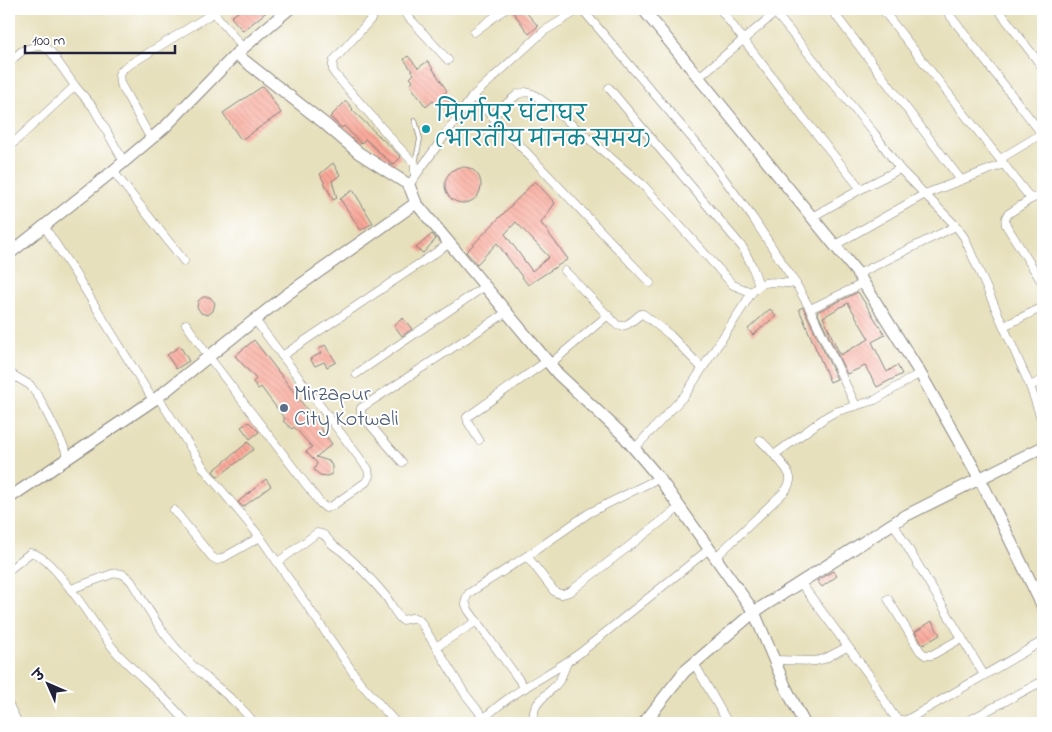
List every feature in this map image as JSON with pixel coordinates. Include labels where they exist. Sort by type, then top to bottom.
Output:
[{"type":"street","points":[[9,254],[165,127],[276,13],[289,9]]},
{"type":"street","points":[[377,9],[334,60],[332,64],[334,73],[415,164],[412,181],[416,202],[558,374],[622,434],[659,478],[754,612],[785,686],[804,723]]},
{"type":"street","points":[[401,9],[448,60]]},
{"type":"street","points":[[474,32],[505,9]]},
{"type":"street","points":[[412,181],[473,96],[544,31],[581,9],[708,157],[752,218],[796,284],[810,309],[856,406]]},
{"type":"street","points":[[643,9],[861,278],[920,373],[980,479],[1043,607]]},
{"type":"street","points":[[720,9],[805,120],[861,189]]},
{"type":"street","points":[[831,9],[961,180]]},
{"type":"street","points":[[882,9],[1032,199]]},
{"type":"street","points":[[835,245],[925,194],[1002,162],[1042,134],[945,9]]},
{"type":"street","points":[[998,9],[1043,68]]},
{"type":"street","points":[[151,138],[120,83],[119,74],[124,68],[212,11],[239,51],[359,154],[412,181]]},
{"type":"street","points":[[699,77],[744,39],[773,11],[874,133],[900,169],[956,226],[964,237],[1030,386],[1043,424]]},
{"type":"street","points":[[9,62],[22,52],[37,46],[43,46],[51,52],[92,107],[124,162]]},
{"type":"street","points":[[9,147],[75,86]]},
{"type":"street","points":[[609,88],[743,248],[759,286]]},
{"type":"street","points":[[492,116],[518,94],[526,92],[533,94],[550,106],[644,186],[733,285],[751,292]]},
{"type":"street","points":[[473,96],[650,283]]},
{"type":"street","points":[[812,217],[900,169]]},
{"type":"street","points":[[113,171],[184,261]]},
{"type":"street","points":[[1043,194],[1008,214],[1005,220],[1043,284]]},
{"type":"street","points":[[9,498],[156,398],[286,296],[416,202]]},
{"type":"street","points":[[44,226],[205,470],[260,537],[359,681],[396,723]]},
{"type":"street","points":[[810,309],[861,278],[956,226]]},
{"type":"street","points":[[282,356],[450,242]]},
{"type":"street","points":[[565,271],[617,324],[626,326],[643,314],[670,335],[702,368]]},
{"type":"street","points":[[634,449],[685,395],[751,292],[767,282],[796,284]]},
{"type":"street","points":[[356,374],[486,286]]},
{"type":"street","points":[[1004,326],[1043,307]]},
{"type":"street","points":[[402,462],[361,414],[361,408],[507,312]]},
{"type":"street","points":[[478,440],[467,417],[549,363],[608,315]]},
{"type":"street","points":[[186,324],[321,504],[326,508],[332,506],[366,482],[370,476],[368,469],[255,320]]},
{"type":"street","points":[[9,373],[30,385],[40,399],[69,457]]},
{"type":"street","points":[[774,455],[816,423],[834,412],[875,400],[920,373]]},
{"type":"street","points":[[1030,386],[1043,380]]},
{"type":"street","points":[[278,562],[313,536],[320,533],[325,536],[332,544],[344,552],[386,595],[398,617],[402,620],[411,617],[420,621],[482,721],[504,701],[566,663],[712,553],[786,490],[790,482],[787,470],[760,440]]},
{"type":"street","points":[[647,722],[684,672],[754,612],[903,517],[1043,447]]},
{"type":"street","points":[[525,688],[466,605],[465,599],[469,593],[589,513],[659,478]]},
{"type":"street","points":[[527,556],[554,591],[559,595],[564,595],[680,508]]},
{"type":"street","points":[[174,510],[212,557],[217,560],[260,537]]},
{"type":"street","points":[[893,523],[984,675]]},
{"type":"street","points":[[9,570],[30,553],[34,552],[46,561],[71,589],[110,644],[187,723]]},
{"type":"street","points":[[71,589],[118,572],[125,574],[170,642],[190,663],[245,711],[254,723]]},
{"type":"street","points":[[800,582],[869,675],[892,713],[901,721],[907,720],[1043,641]]},
{"type":"street","points":[[888,599],[920,651],[925,655],[932,655],[962,638]]},
{"type":"street","points":[[436,647],[477,621]]},
{"type":"street","points":[[774,660],[815,661],[824,659],[847,647]]},
{"type":"street","points":[[536,723],[533,719],[535,706],[560,680],[566,663]]},
{"type":"street","points":[[694,663],[728,723]]},
{"type":"street","points":[[964,723],[1043,681]]},
{"type":"street","points":[[9,705],[18,723]]},
{"type":"lane","points":[[415,120],[420,139],[415,164]]},
{"type":"building","points":[[242,9],[270,9],[243,31],[231,17]]},
{"type":"building","points":[[516,9],[523,9],[538,26],[529,34],[513,12]]},
{"type":"building","points":[[408,56],[418,68],[428,61],[447,91],[444,94],[450,103],[442,108],[433,101],[426,107],[410,85],[413,81],[410,78],[414,74],[404,59]]},
{"type":"building","points":[[263,86],[281,113],[241,140],[223,113]]},
{"type":"building","points":[[346,101],[352,110],[401,157],[393,165],[365,139],[361,144],[344,126],[342,128],[330,117]]},
{"type":"building","points":[[333,163],[340,175],[332,181],[337,198],[333,200],[320,174]]},
{"type":"building","points":[[463,167],[470,168],[476,172],[480,178],[480,192],[476,198],[470,202],[463,203],[456,202],[450,198],[446,192],[445,185],[446,178],[450,172],[456,168]]},
{"type":"building","points":[[535,181],[555,203],[541,223],[568,259],[528,285],[497,243],[477,264],[466,252]],"holes":[[[516,222],[549,257],[532,271],[505,234]]]},
{"type":"building","points":[[353,190],[373,223],[361,230],[340,199]]},
{"type":"building","points":[[432,234],[436,239],[423,253],[416,248]]},
{"type":"building","points":[[858,292],[885,335],[872,342],[887,372],[897,365],[902,374],[877,387],[865,366],[847,374],[817,312]],"holes":[[[848,303],[869,339],[840,355],[823,317]]]},
{"type":"building","points":[[203,297],[210,297],[215,303],[213,311],[208,315],[201,313],[197,307],[198,301]]},
{"type":"building","points":[[803,307],[837,379],[830,382],[799,309]]},
{"type":"building","points":[[770,309],[776,316],[753,335],[748,329]]},
{"type":"building","points":[[403,318],[412,329],[402,336],[394,325]]},
{"type":"building","points":[[254,340],[332,444],[316,457],[329,461],[332,466],[332,474],[327,476],[320,475],[314,470],[317,463],[306,452],[312,447],[294,427],[292,429],[283,421],[285,419],[261,387],[258,389],[253,382],[256,379],[235,356]]},
{"type":"building","points":[[325,345],[336,362],[327,367],[324,362],[315,366],[310,359],[321,353],[319,349]]},
{"type":"building","points":[[180,346],[189,361],[176,369],[167,355]]},
{"type":"building","points":[[249,422],[259,432],[250,439],[241,427]]},
{"type":"building","points":[[248,442],[254,449],[218,477],[213,471]]},
{"type":"building","points":[[266,479],[271,486],[243,507],[238,502]]},
{"type":"building","points":[[833,571],[837,576],[822,587],[817,581]]},
{"type":"building","points":[[932,621],[940,635],[923,645],[915,632]]},
{"type":"place","name":"मिर्ज़ापुर घंटाघर (भारतीय मानक समय)","points":[[426,129]]},
{"type":"place","name":"Mirzapur City Kotwali","points":[[284,408]]}]
